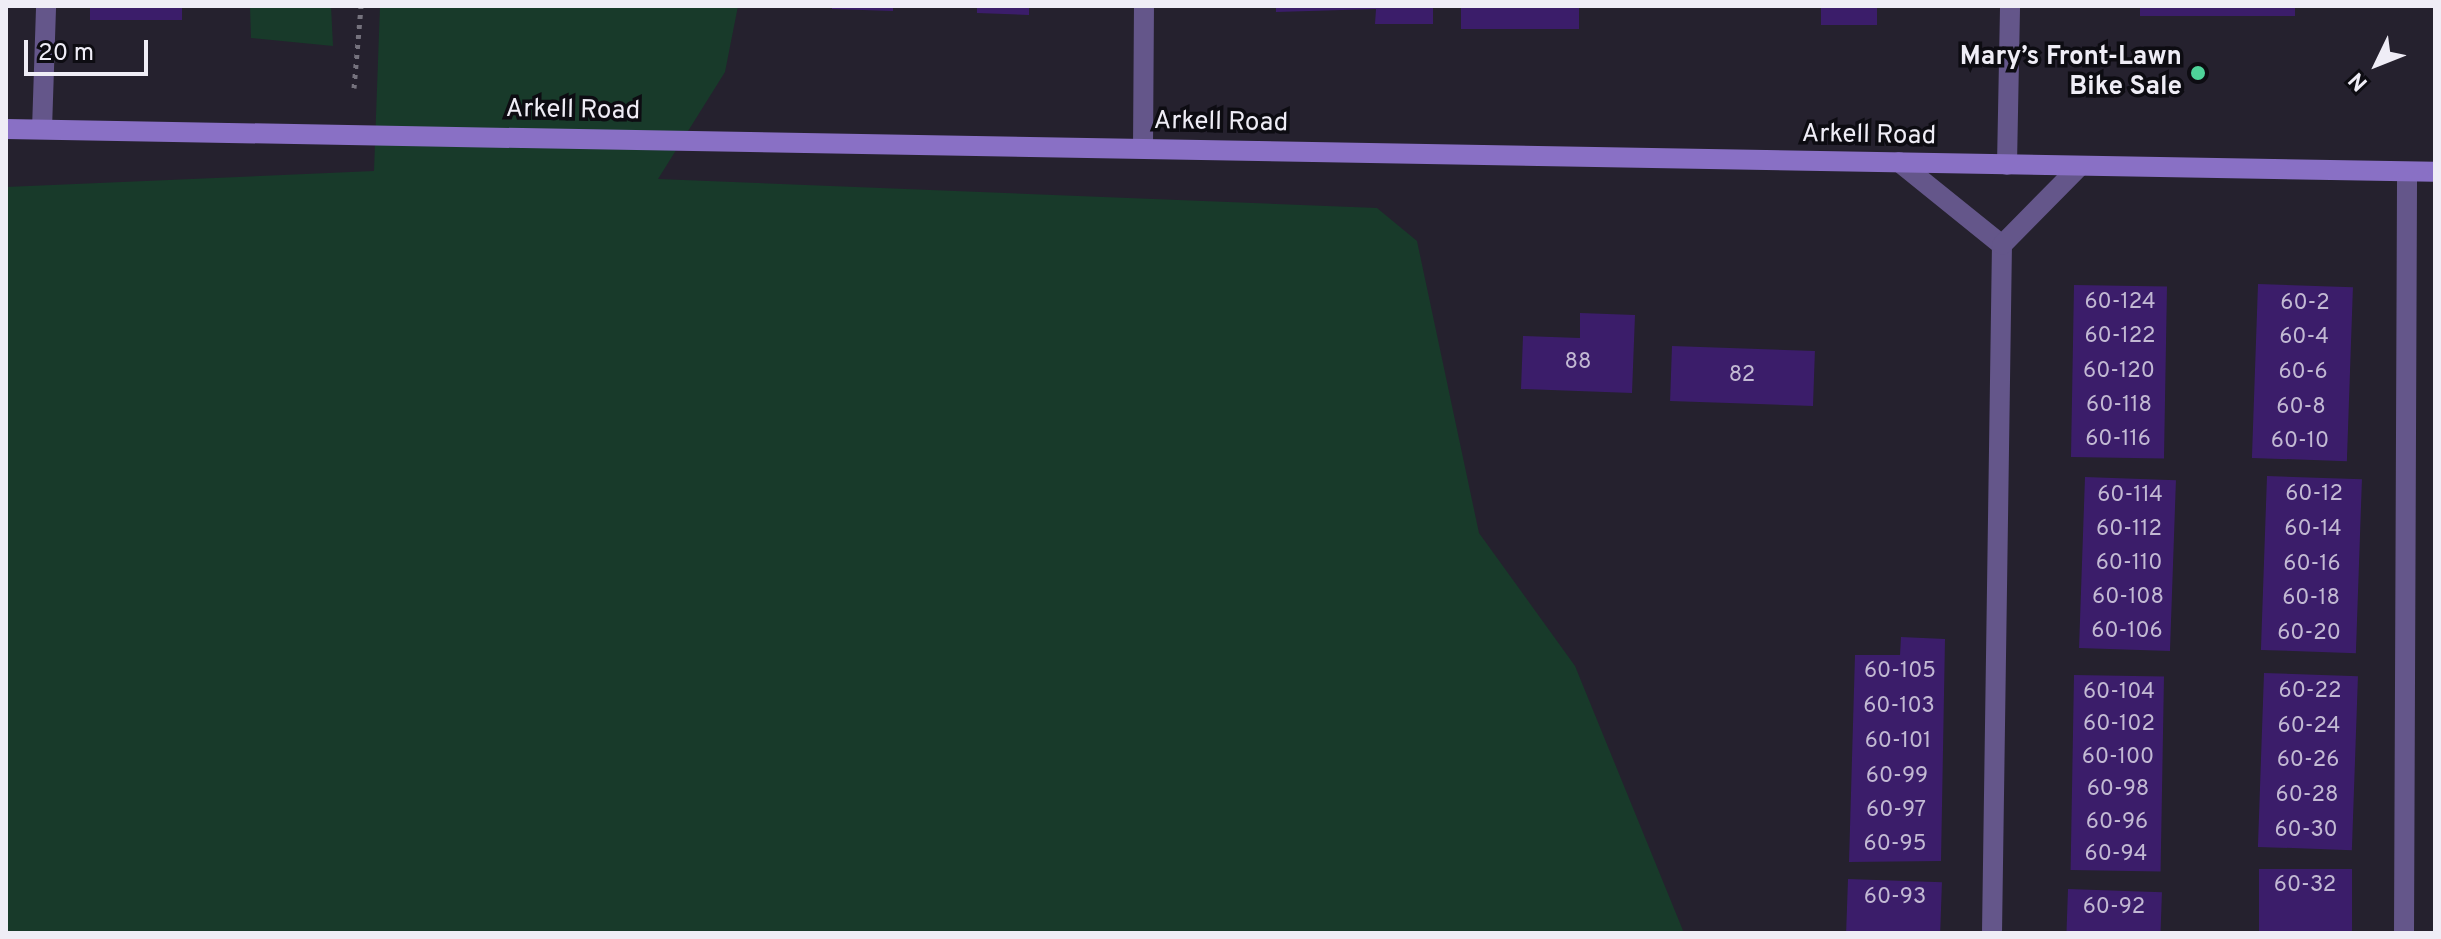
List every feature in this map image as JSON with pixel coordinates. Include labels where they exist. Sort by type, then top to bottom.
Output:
[{"type":"main road","name":"Arkell Road","points":[[6,129],[2435,172]]},
{"type":"street","points":[[42,129],[46,6]]},
{"type":"street","points":[[1143,148],[1144,6]]},
{"type":"street","points":[[2007,165],[2010,6]]},
{"type":"street","points":[[1899,162],[2002,245]]},
{"type":"street","points":[[1992,933],[2002,245],[2080,166]]},
{"type":"street","points":[[2404,933],[2407,172]]},
{"type":"path","points":[[354,88],[361,6]]},
{"type":"green space","points":[[250,6],[331,6],[333,46],[251,38]]},
{"type":"green space","points":[[380,6],[738,6],[725,72],[658,179],[1377,208],[1417,241],[1479,533],[1575,666],[1684,933],[6,933],[6,187],[374,171]]},
{"type":"building","points":[[90,6],[182,6],[182,20],[90,20]]},
{"type":"building","points":[[832,6],[893,6],[893,11],[832,9]]},
{"type":"building","points":[[977,6],[1029,6],[1029,15],[977,13]]},
{"type":"building","points":[[1276,6],[1433,6],[1433,24],[1375,24],[1376,9],[1276,12]]},
{"type":"building","points":[[1461,6],[1579,6],[1579,29],[1461,29]]},
{"type":"building","points":[[1821,6],[1877,6],[1877,25],[1821,25]]},
{"type":"building","points":[[2140,6],[2295,6],[2295,16],[2140,16]]},
{"type":"building","points":[[2258,284],[2353,287],[2347,461],[2252,458]]},
{"type":"building","points":[[2074,285],[2167,287],[2164,459],[2071,457]]},
{"type":"building","points":[[1580,313],[1635,315],[1632,393],[1521,389],[1523,336],[1580,338]]},
{"type":"building","points":[[1672,346],[1815,351],[1813,406],[1670,401]]},
{"type":"building","points":[[2267,476],[2362,479],[2356,653],[2261,650]]},
{"type":"building","points":[[2085,477],[2176,480],[2170,651],[2079,648]]},
{"type":"building","points":[[1901,637],[1945,639],[1941,861],[1849,862],[1855,655],[1900,655]]},
{"type":"building","points":[[2264,673],[2358,676],[2352,850],[2258,847]]},
{"type":"building","points":[[2074,675],[2164,677],[2161,872],[2071,870]]},
{"type":"building","points":[[2259,869],[2352,869],[2352,933],[2259,933]]},
{"type":"building","points":[[1848,879],[1942,882],[1940,933],[1846,933]]},
{"type":"building","points":[[2068,889],[2162,892],[2161,933],[2066,933]]},
{"type":"place","name":"Mary’s Front-Lawn Bike Sale","points":[[2198,73]]}]
